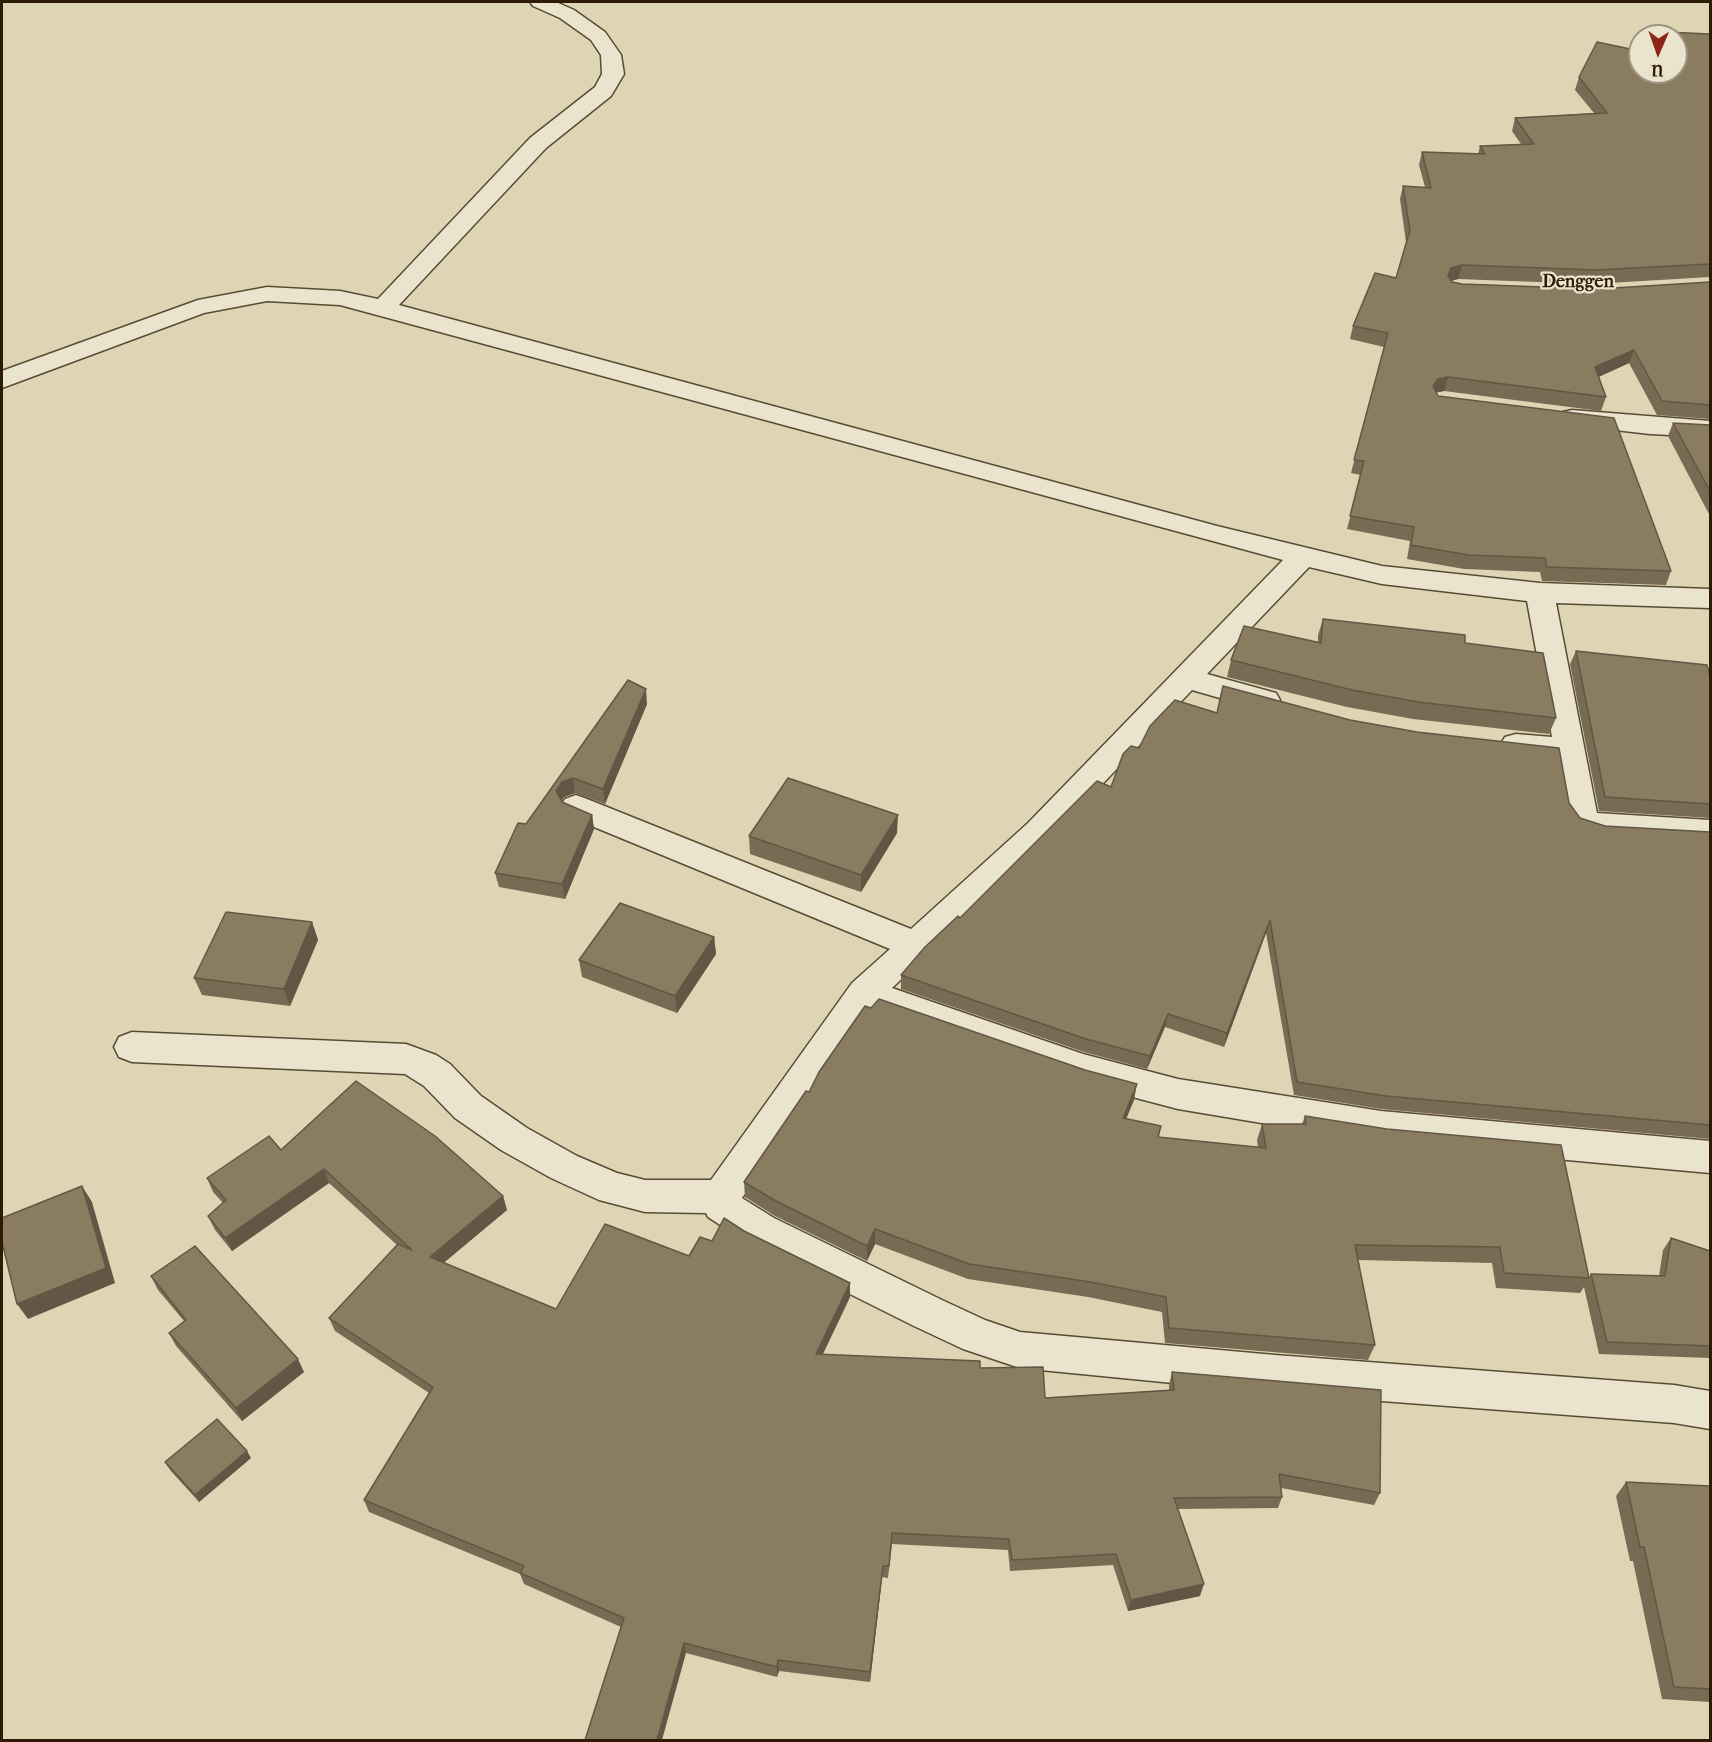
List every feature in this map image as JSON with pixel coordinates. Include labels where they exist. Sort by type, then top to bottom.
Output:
[{"type":"street","points":[[383,308],[538,143],[603,91],[613,75],[611,56],[598,36],[567,14],[540,2]]},
{"type":"street","points":[[2,380],[198,307],[235,298],[267,294],[340,298],[1302,557],[1382,575],[1540,593],[1710,598]]},
{"type":"street","points":[[1549,416],[1650,426],[1710,429]]},
{"type":"street","points":[[1302,557],[1039,831],[864,993],[720,1202],[725,1210],[760,1230],[977,1336],[1020,1350],[1287,1375],[1674,1404],[1710,1410]]},
{"type":"street","points":[[1540,593],[1580,810],[1586,821],[1611,826],[1710,832]]},
{"type":"street","points":[[1184,678],[1289,707]]},
{"type":"street","points":[[1492,742],[1568,750]]},
{"type":"street","points":[[576,807],[916,945]]},
{"type":"street","points":[[864,993],[1083,1069],[1178,1094],[1381,1127],[1710,1157]]},
{"type":"street","points":[[132,1047],[406,1059],[423,1065],[437,1075],[468,1107],[514,1140],[564,1167],[612,1188],[645,1196],[684,1198],[723,1195]]},
{"type":"building","points":[[1688,33],[1710,34],[1710,264],[1596,270],[1462,265],[1451,268],[1448,276],[1452,282],[1462,284],[1597,289],[1710,282],[1710,405],[1662,401],[1634,350],[1595,367],[1606,397],[1448,377],[1438,379],[1433,386],[1438,396],[1614,418],[1671,571],[1547,567],[1545,558],[1468,555],[1411,545],[1414,527],[1350,516],[1364,461],[1354,460],[1388,333],[1353,326],[1375,273],[1396,278],[1410,230],[1403,186],[1431,188],[1422,152],[1485,154],[1480,146],[1534,144],[1515,118],[1607,113],[1579,77],[1597,42],[1628,48],[1628,84],[1688,84]]},
{"type":"building","points":[[1673,423],[1710,425],[1710,491]]},
{"type":"building","points":[[1323,619],[1465,635],[1465,643],[1543,653],[1556,718],[1418,702],[1352,690],[1231,660],[1244,626],[1321,643]]},
{"type":"building","points":[[1576,651],[1707,665],[1710,676],[1710,804],[1605,797]]},
{"type":"building","points":[[628,680],[646,689],[603,789],[573,778],[562,782],[556,791],[562,802],[592,815],[562,884],[495,873],[518,823],[526,824]]},
{"type":"building","points":[[1223,686],[1350,720],[1417,732],[1559,748],[1569,803],[1580,818],[1605,826],[1710,832],[1710,1125],[1386,1096],[1297,1082],[1270,920],[1227,1033],[1168,1014],[1150,1056],[1086,1039],[901,975],[925,947],[958,916],[960,918],[1097,781],[1111,787],[1123,754],[1131,746],[1139,748],[1150,726],[1175,700],[1217,713]]},
{"type":"building","points":[[788,778],[898,815],[861,875],[749,836]]},
{"type":"building","points":[[620,903],[714,937],[675,996],[579,960]]},
{"type":"building","points":[[226,912],[312,922],[284,989],[194,978]]},
{"type":"building","points":[[879,999],[1085,1070],[1137,1084],[1123,1118],[1161,1126],[1158,1137],[1266,1148],[1262,1124],[1306,1124],[1305,1116],[1387,1129],[1561,1145],[1589,1278],[1504,1273],[1500,1247],[1355,1245],[1375,1345],[1169,1328],[1166,1297],[1091,1282],[969,1264],[875,1229],[867,1246],[774,1200],[744,1182],[806,1091],[809,1092],[819,1072],[865,1006],[871,1008]]},
{"type":"building","points":[[356,1081],[435,1136],[503,1196],[430,1257],[556,1309],[605,1224],[689,1256],[700,1237],[712,1241],[724,1218],[744,1231],[850,1283],[816,1354],[980,1361],[980,1368],[1043,1367],[1045,1398],[1174,1390],[1172,1372],[1381,1390],[1380,1493],[1279,1474],[1282,1497],[1174,1498],[1204,1584],[1131,1600],[1116,1554],[1012,1560],[1009,1539],[892,1533],[889,1566],[883,1566],[870,1672],[778,1660],[777,1667],[684,1643],[657,1740],[585,1740],[624,1618],[520,1573],[524,1566],[364,1500],[433,1387],[329,1318],[398,1244],[412,1250],[324,1169],[225,1238],[208,1216],[226,1200],[207,1178],[269,1136],[281,1150]]},
{"type":"building","points":[[82,1186],[106,1268],[17,1304],[2,1242],[2,1218]]},
{"type":"building","points":[[1671,1238],[1710,1251],[1710,1346],[1607,1342],[1591,1274],[1665,1276]]},
{"type":"building","points":[[195,1246],[298,1359],[236,1408],[169,1333],[186,1320],[151,1276]]},
{"type":"building","points":[[217,1419],[247,1451],[195,1495],[165,1462]]},
{"type":"building","points":[[1626,1482],[1710,1486],[1710,1689],[1674,1687],[1644,1547],[1640,1547]]},
{"type":"district","name":"Denggen","points":[[1578,283]]}]
